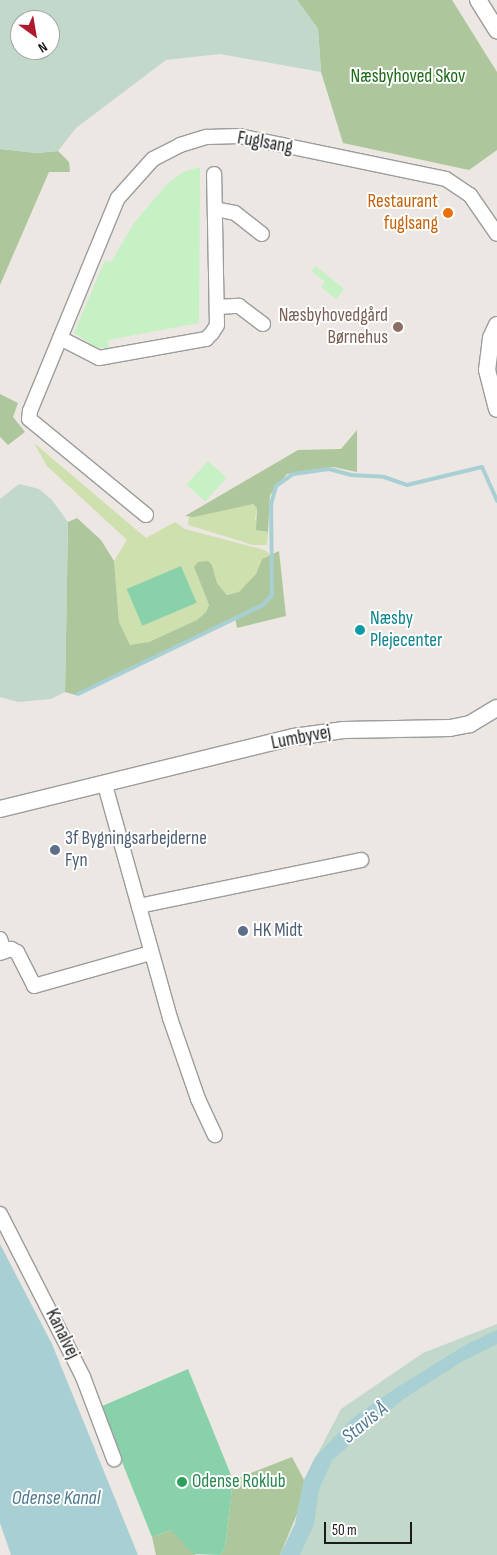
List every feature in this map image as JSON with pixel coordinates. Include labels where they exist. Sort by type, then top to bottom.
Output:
[{"type":"street","points":[[478,0],[497,31]]},
{"type":"street","name":"Fuglsang","points":[[146,514],[29,419],[30,411],[118,198],[153,159],[180,145],[207,137],[239,136],[446,179],[470,195],[497,234]]},
{"type":"street","points":[[60,338],[99,358],[206,339],[217,325],[214,174]]},
{"type":"street","points":[[215,209],[234,213],[262,234]]},
{"type":"street","points":[[217,307],[239,306],[263,324]]},
{"type":"street","points":[[497,325],[491,338],[487,370],[497,409]]},
{"type":"street","name":"Lumbyvej","points":[[0,809],[294,737],[344,730],[450,728],[470,724],[497,708]]},
{"type":"street","points":[[105,784],[151,953],[186,1064],[215,1135]]},
{"type":"street","points":[[139,906],[361,860]]},
{"type":"street","points":[[1,948],[17,952],[34,986],[151,953]]},
{"type":"street","name":"Kanalvej","points":[[0,1214],[83,1377],[114,1459]]},
{"type":"green space","points":[[0,0],[297,0],[318,29],[321,72],[220,54],[166,60],[76,128],[58,151],[37,153],[0,149]]},
{"type":"green space","name":"Næsbyhoved Skov","points":[[297,0],[452,0],[497,72],[497,150],[469,170],[343,143],[321,72],[318,29]]},
{"type":"green space","points":[[0,149],[37,153],[58,151],[69,162],[70,172],[49,172],[0,285]]},
{"type":"green space","points":[[200,167],[199,323],[108,340],[109,348],[95,347],[74,333],[105,260],[111,262],[134,223],[167,184],[183,172]]},
{"type":"green space","points":[[316,266],[344,289],[336,299],[321,287],[325,282],[311,271]]},
{"type":"green space","points":[[0,394],[18,403],[13,417],[25,432],[8,445],[0,437]]},
{"type":"green space","points":[[357,430],[357,472],[333,467],[287,474],[270,495],[268,532],[256,530],[257,508],[253,504],[194,517],[185,516],[298,450],[341,449]]},
{"type":"green space","points":[[34,443],[146,538],[175,522],[185,529],[265,550],[270,555],[262,559],[256,574],[239,593],[227,595],[217,583],[212,565],[197,575],[209,605],[206,612],[198,620],[149,642],[130,646],[119,622],[114,561],[127,540],[47,466]]},
{"type":"green space","points":[[208,461],[227,478],[205,502],[187,485]]},
{"type":"green space","points":[[19,484],[39,489],[52,500],[68,522],[65,692],[51,699],[18,702],[0,697],[0,499]]},
{"type":"green space","points":[[253,504],[257,508],[255,519],[264,532],[268,532],[267,545],[253,545],[188,525],[189,516]]},
{"type":"green space","points":[[77,518],[101,540],[114,561],[119,622],[130,645],[149,642],[197,620],[206,612],[209,605],[194,567],[198,562],[208,561],[212,565],[217,583],[227,595],[239,592],[256,574],[262,559],[279,551],[286,616],[237,628],[235,618],[76,695],[65,692],[68,522]]},
{"type":"green space","points":[[181,566],[197,603],[142,626],[127,589]]},
{"type":"green space","points":[[497,1324],[497,1555],[280,1555],[295,1524],[304,1480],[341,1409],[423,1353]]},
{"type":"green space","points":[[188,1369],[233,1480],[225,1548],[220,1555],[193,1554],[171,1530],[152,1537],[100,1407]]},
{"type":"green space","points":[[292,1457],[304,1480],[302,1502],[280,1555],[220,1555],[225,1548],[233,1480]]},
{"type":"green space","points":[[171,1530],[176,1532],[196,1555],[156,1555],[152,1537]]},
{"type":"water","name":"Odense Kanal","points":[[0,1244],[52,1344],[138,1555],[11,1555],[0,1523]]},
{"type":"water","name":"Stavis Å","points":[[497,1330],[497,1344],[463,1361],[402,1400],[332,1460],[319,1490],[314,1524],[300,1555],[280,1555],[295,1524],[304,1480],[315,1457],[354,1417],[396,1388],[467,1344]]},
{"type":"waterway","points":[[78,694],[263,605],[272,595],[271,504],[276,486],[293,474],[329,469],[351,475],[384,477],[407,485],[482,467],[497,501]]},
{"type":"place","name":"Restaurant fuglsang","points":[[448,213]]},
{"type":"place","name":"Næsbyhovedgård Børnehus","points":[[398,327]]},
{"type":"place","name":"Næsby Plejecenter","points":[[360,630]]},
{"type":"place","name":"3f Bygningsarbejderne Fyn","points":[[55,850]]},
{"type":"place","name":"HK Midt","points":[[243,931]]},
{"type":"place","name":"Odense Roklub","points":[[182,1482]]}]
